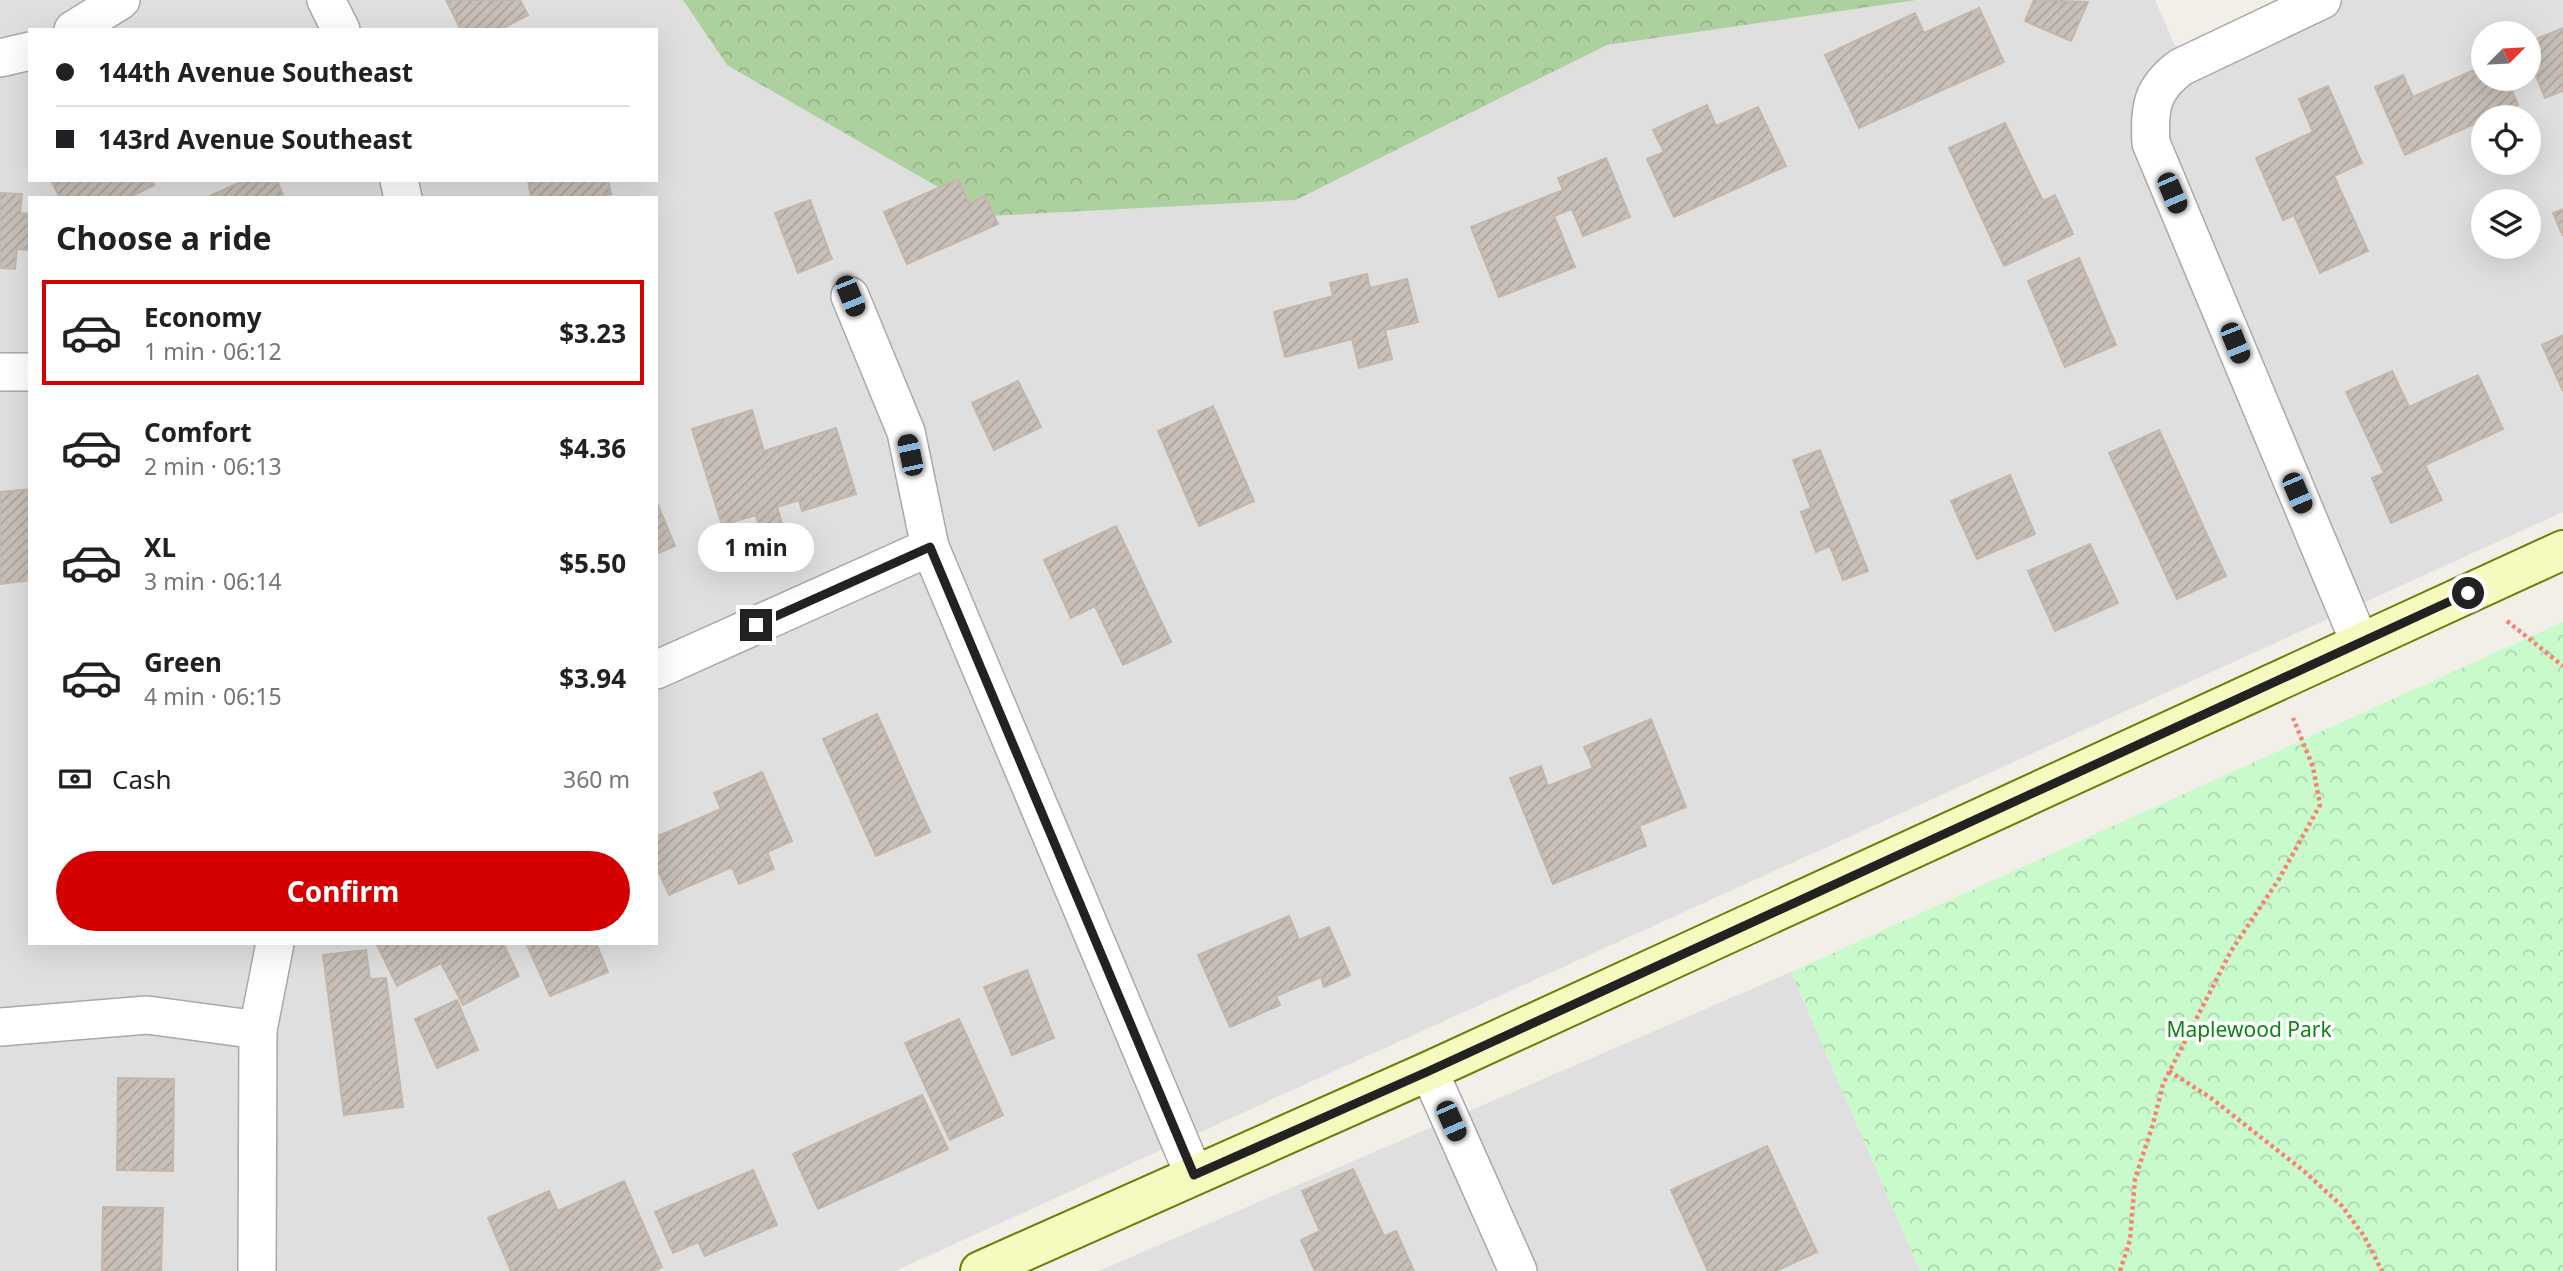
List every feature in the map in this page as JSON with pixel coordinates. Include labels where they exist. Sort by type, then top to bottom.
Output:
[{"type":"street","points":[[76,28],[121,0]]},
{"type":"street","points":[[326,0],[340,28]]},
{"type":"street","points":[[2322,0],[2181,67],[2166,78],[2154,97],[2151,144],[2360,643]]},
{"type":"street","points":[[0,58],[28,51]]},
{"type":"street","points":[[850,296],[906,432],[930,547],[1194,1175]]},
{"type":"street","points":[[0,372],[28,372]]},
{"type":"street","points":[[658,669],[930,547]]},
{"type":"street","points":[[980,1271],[1429,1071],[2563,550]]},
{"type":"street","points":[[257,1271],[258,1030],[275,945]]},
{"type":"street","points":[[0,1027],[147,1015],[258,1030]]},
{"type":"street","points":[[1429,1071],[1518,1271]]},
{"type":"path","points":[[2508,624],[2563,666]]},
{"type":"path","points":[[2120,1271],[2130,1240],[2135,1179],[2163,1084],[2231,951],[2279,879],[2320,806],[2313,767],[2290,710]]},
{"type":"path","points":[[2169,1071],[2211,1098],[2305,1172],[2342,1206],[2364,1236],[2382,1271]]},
{"type":"shaded area","points":[[0,0],[683,0],[727,65],[1296,200],[1607,45],[1917,0],[2155,0],[2185,68],[2340,0],[2563,0],[2563,512],[895,1271],[0,1271]]},
{"type":"shaded area","points":[[1791,972],[1920,1271],[1099,1271]]},
{"type":"green space","points":[[683,0],[1917,0],[1607,45],[1296,200],[988,216],[727,65]]},
{"type":"green space","name":"Maplewood Park","points":[[2563,622],[2563,1271],[1920,1271],[1791,972]]},
{"type":"building","points":[[446,0],[520,0],[528,15],[503,28],[460,28]]},
{"type":"building","points":[[2034,0],[2088,2],[2071,41],[2025,21]]},
{"type":"building","points":[[1979,8],[2004,62],[1859,128],[1825,55],[1915,13],[1924,33]]},
{"type":"building","points":[[2563,28],[2563,91],[2545,98],[2541,88],[2541,37]]},
{"type":"building","points":[[2471,71],[2471,91],[2512,91],[2518,105],[2471,105],[2471,125],[2405,155],[2375,87],[2403,75],[2413,97]]},
{"type":"building","points":[[2328,86],[2362,163],[2334,176],[2368,251],[2320,273],[2294,215],[2283,220],[2256,158],[2313,132],[2299,99]]},
{"type":"building","points":[[1707,105],[1716,126],[1758,107],[1786,166],[1674,217],[1647,159],[1664,152],[1653,130]]},
{"type":"building","points":[[2005,123],[2043,201],[2055,195],[2073,234],[2004,266],[1949,148]]},
{"type":"building","points":[[1606,158],[1630,217],[1583,236],[1572,209],[1554,216],[1575,267],[1499,297],[1471,227],[1563,190],[1558,178]]},
{"type":"building","points":[[958,179],[969,204],[985,196],[998,224],[907,264],[884,212]]},
{"type":"building","points":[[52,182],[152,182],[154,185],[132,196],[59,196]]},
{"type":"building","points":[[241,182],[278,182],[283,196],[210,196]]},
{"type":"building","points":[[528,182],[608,182],[611,194],[603,196],[531,196]]},
{"type":"building","points":[[0,193],[22,194],[20,213],[28,214],[28,250],[17,249],[15,269],[0,268]]},
{"type":"building","points":[[810,200],[832,259],[798,273],[775,213]]},
{"type":"building","points":[[2563,209],[2563,236],[2553,213]]},
{"type":"building","points":[[2079,258],[2116,345],[2065,367],[2028,281]]},
{"type":"building","points":[[1367,274],[1370,288],[1407,279],[1418,322],[1385,330],[1392,359],[1359,368],[1352,339],[1285,357],[1274,312],[1333,296],[1330,283]]},
{"type":"building","points":[[2563,335],[2563,391],[2542,345]]},
{"type":"building","points":[[2392,371],[2409,407],[2478,375],[2503,429],[2425,465],[2442,500],[2391,523],[2372,478],[2384,473],[2346,392]]},
{"type":"building","points":[[1018,381],[1041,427],[994,450],[972,403]]},
{"type":"building","points":[[1213,406],[1254,501],[1199,526],[1158,431]]},
{"type":"building","points":[[752,410],[764,451],[836,428],[856,494],[802,511],[799,500],[777,507],[782,523],[760,530],[756,515],[722,525],[692,429]]},
{"type":"building","points":[[2159,430],[2226,576],[2177,599],[2109,453]]},
{"type":"building","points":[[1820,450],[1868,571],[1843,580],[1830,546],[1816,552],[1801,512],[1811,508],[1793,460]]},
{"type":"building","points":[[2010,475],[2035,534],[1977,559],[1951,501]]},
{"type":"building","points":[[28,489],[28,580],[0,584],[0,492]]},
{"type":"building","points":[[658,505],[675,546],[658,553]]},
{"type":"building","points":[[1116,526],[1171,642],[1123,665],[1095,606],[1071,618],[1044,560]]},
{"type":"building","points":[[2090,544],[2118,603],[2055,631],[2028,571]]},
{"type":"building","points":[[877,714],[930,832],[876,856],[823,739]]},
{"type":"building","points":[[1651,719],[1686,807],[1639,826],[1646,846],[1553,884],[1510,778],[1541,766],[1548,786],[1593,768],[1584,747]]},
{"type":"building","points":[[762,772],[792,841],[767,852],[774,869],[739,884],[732,867],[669,895],[658,870],[658,836],[721,809],[714,793]]},
{"type":"building","points":[[1289,916],[1299,940],[1329,927],[1350,975],[1324,987],[1321,977],[1276,996],[1280,1005],[1230,1027],[1198,955]]},
{"type":"building","points":[[377,945],[504,945],[519,976],[463,1005],[441,963],[397,986]]},
{"type":"building","points":[[527,945],[597,945],[608,972],[550,996]]},
{"type":"building","points":[[366,950],[370,979],[386,978],[403,1107],[344,1115],[323,955]]},
{"type":"building","points":[[1027,970],[1054,1038],[1012,1055],[984,987]]},
{"type":"building","points":[[457,1000],[478,1050],[437,1068],[415,1019]]},
{"type":"building","points":[[959,1019],[1003,1115],[950,1140],[905,1043]]},
{"type":"building","points":[[118,1078],[174,1079],[173,1171],[117,1170]]},
{"type":"building","points":[[922,1095],[948,1149],[818,1209],[793,1154]]},
{"type":"building","points":[[1767,1146],[1817,1252],[1776,1271],[1708,1271],[1671,1190]]},
{"type":"building","points":[[1353,1169],[1384,1236],[1396,1231],[1414,1271],[1315,1271],[1301,1240],[1320,1231],[1302,1191]]},
{"type":"building","points":[[753,1170],[777,1225],[705,1256],[698,1242],[673,1253],[655,1212]]},
{"type":"building","points":[[624,1181],[662,1267],[654,1271],[511,1271],[488,1218],[549,1191],[558,1211]]},
{"type":"building","points":[[103,1207],[163,1208],[161,1271],[102,1271]]},
{"type":"route","points":[[756,625],[930,547],[1194,1175],[1429,1071],[2468,593]]}]
